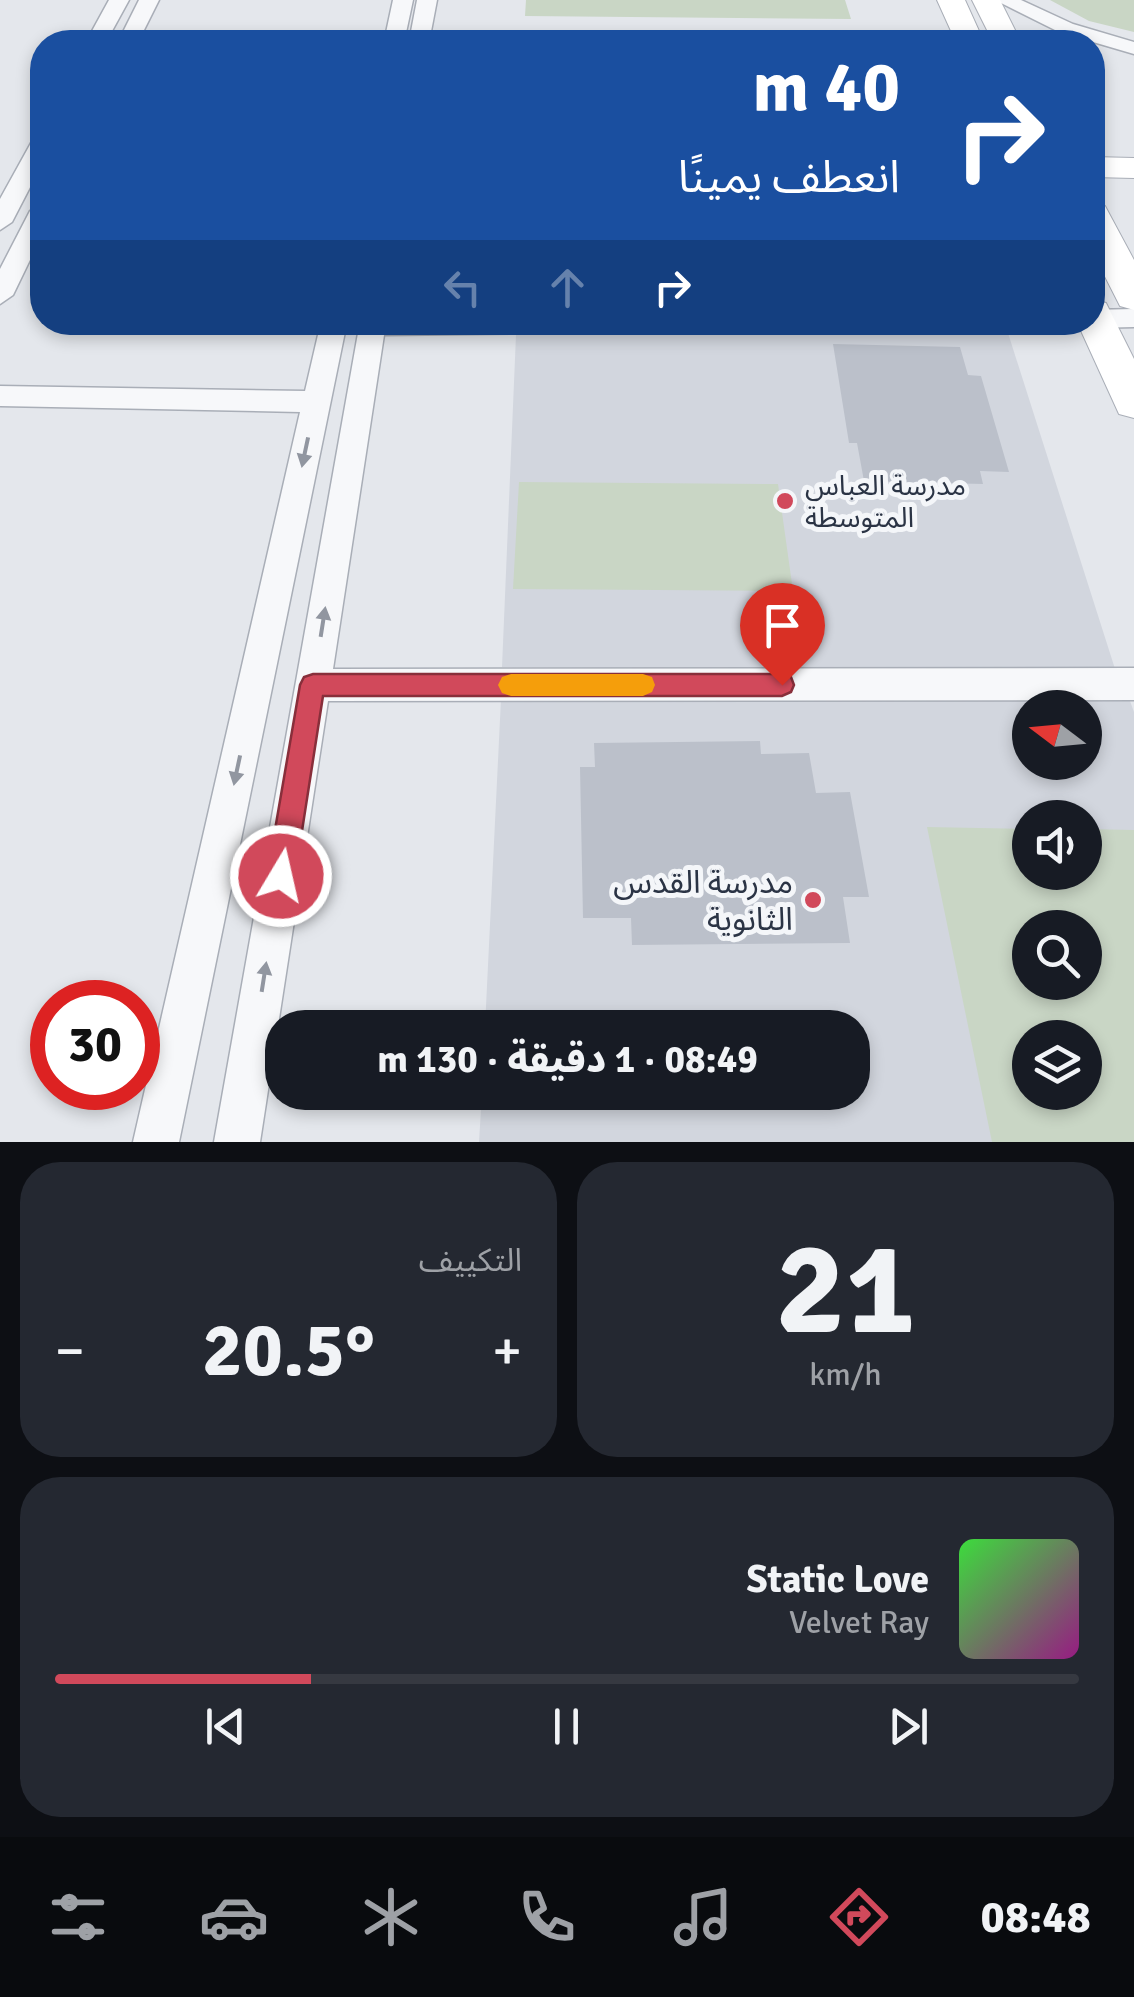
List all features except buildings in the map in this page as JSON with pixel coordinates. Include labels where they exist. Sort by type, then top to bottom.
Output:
[{"type":"street","points":[[103,30],[119,0]]},
{"type":"street","points":[[134,30],[149,0]]},
{"type":"street","points":[[397,30],[403,0]]},
{"type":"street","points":[[422,30],[426,0]]},
{"type":"street","points":[[951,0],[965,30]]},
{"type":"street","points":[[986,0],[1002,30]]},
{"type":"street","points":[[1005,0],[1028,14],[1073,30]]},
{"type":"street","points":[[1105,39],[1134,48]]},
{"type":"street","points":[[1105,56],[1134,56]]},
{"type":"street","points":[[1105,141],[1134,142]]},
{"type":"street","points":[[0,222],[30,166]]},
{"type":"street","points":[[1105,167],[1134,168]]},
{"type":"street","points":[[4,287],[30,235]]},
{"type":"street","points":[[1105,240],[1134,297]]},
{"type":"street","points":[[4,287],[30,282]]},
{"type":"street","points":[[1105,320],[1134,403]]},
{"type":"street","points":[[156,1142],[331,335]]},
{"type":"street","points":[[236,1142],[371,335]]},
{"type":"street","points":[[0,396],[316,402]]},
{"type":"street","points":[[313,685],[1134,684]]},
{"type":"shaded area","name":"مدرسة العباس المتوسطة","points":[[516,335],[1009,335],[1116,672],[502,667]]},
{"type":"shaded area","name":"مدرسة القدس الثانوية","points":[[501,699],[1012,701],[1012,780],[1102,780],[1102,701],[1130,701],[1134,712],[1134,1142],[479,1142],[481,1110],[870,1110],[870,1010],[486,1010]]},
{"type":"green space","points":[[526,0],[845,0],[851,19],[525,16]]},
{"type":"green space","points":[[1050,0],[1134,0],[1134,32],[1089,21]]},
{"type":"green space","points":[[519,482],[778,484],[793,591],[513,589]]},
{"type":"green space","points":[[927,827],[1012,829],[1012,890],[1102,890],[1102,829],[1134,830],[1134,1142],[992,1142]]},
{"type":"slow traffic","points":[[511,685],[643,685]]},
{"type":"place","name":"مدرسة العباس المتوسطة","points":[[785,501]]},
{"type":"place","name":"مدرسة القدس الثانوية","points":[[813,900]]},
{"type":"route","points":[[281,876],[313,685],[782,685]]}]
